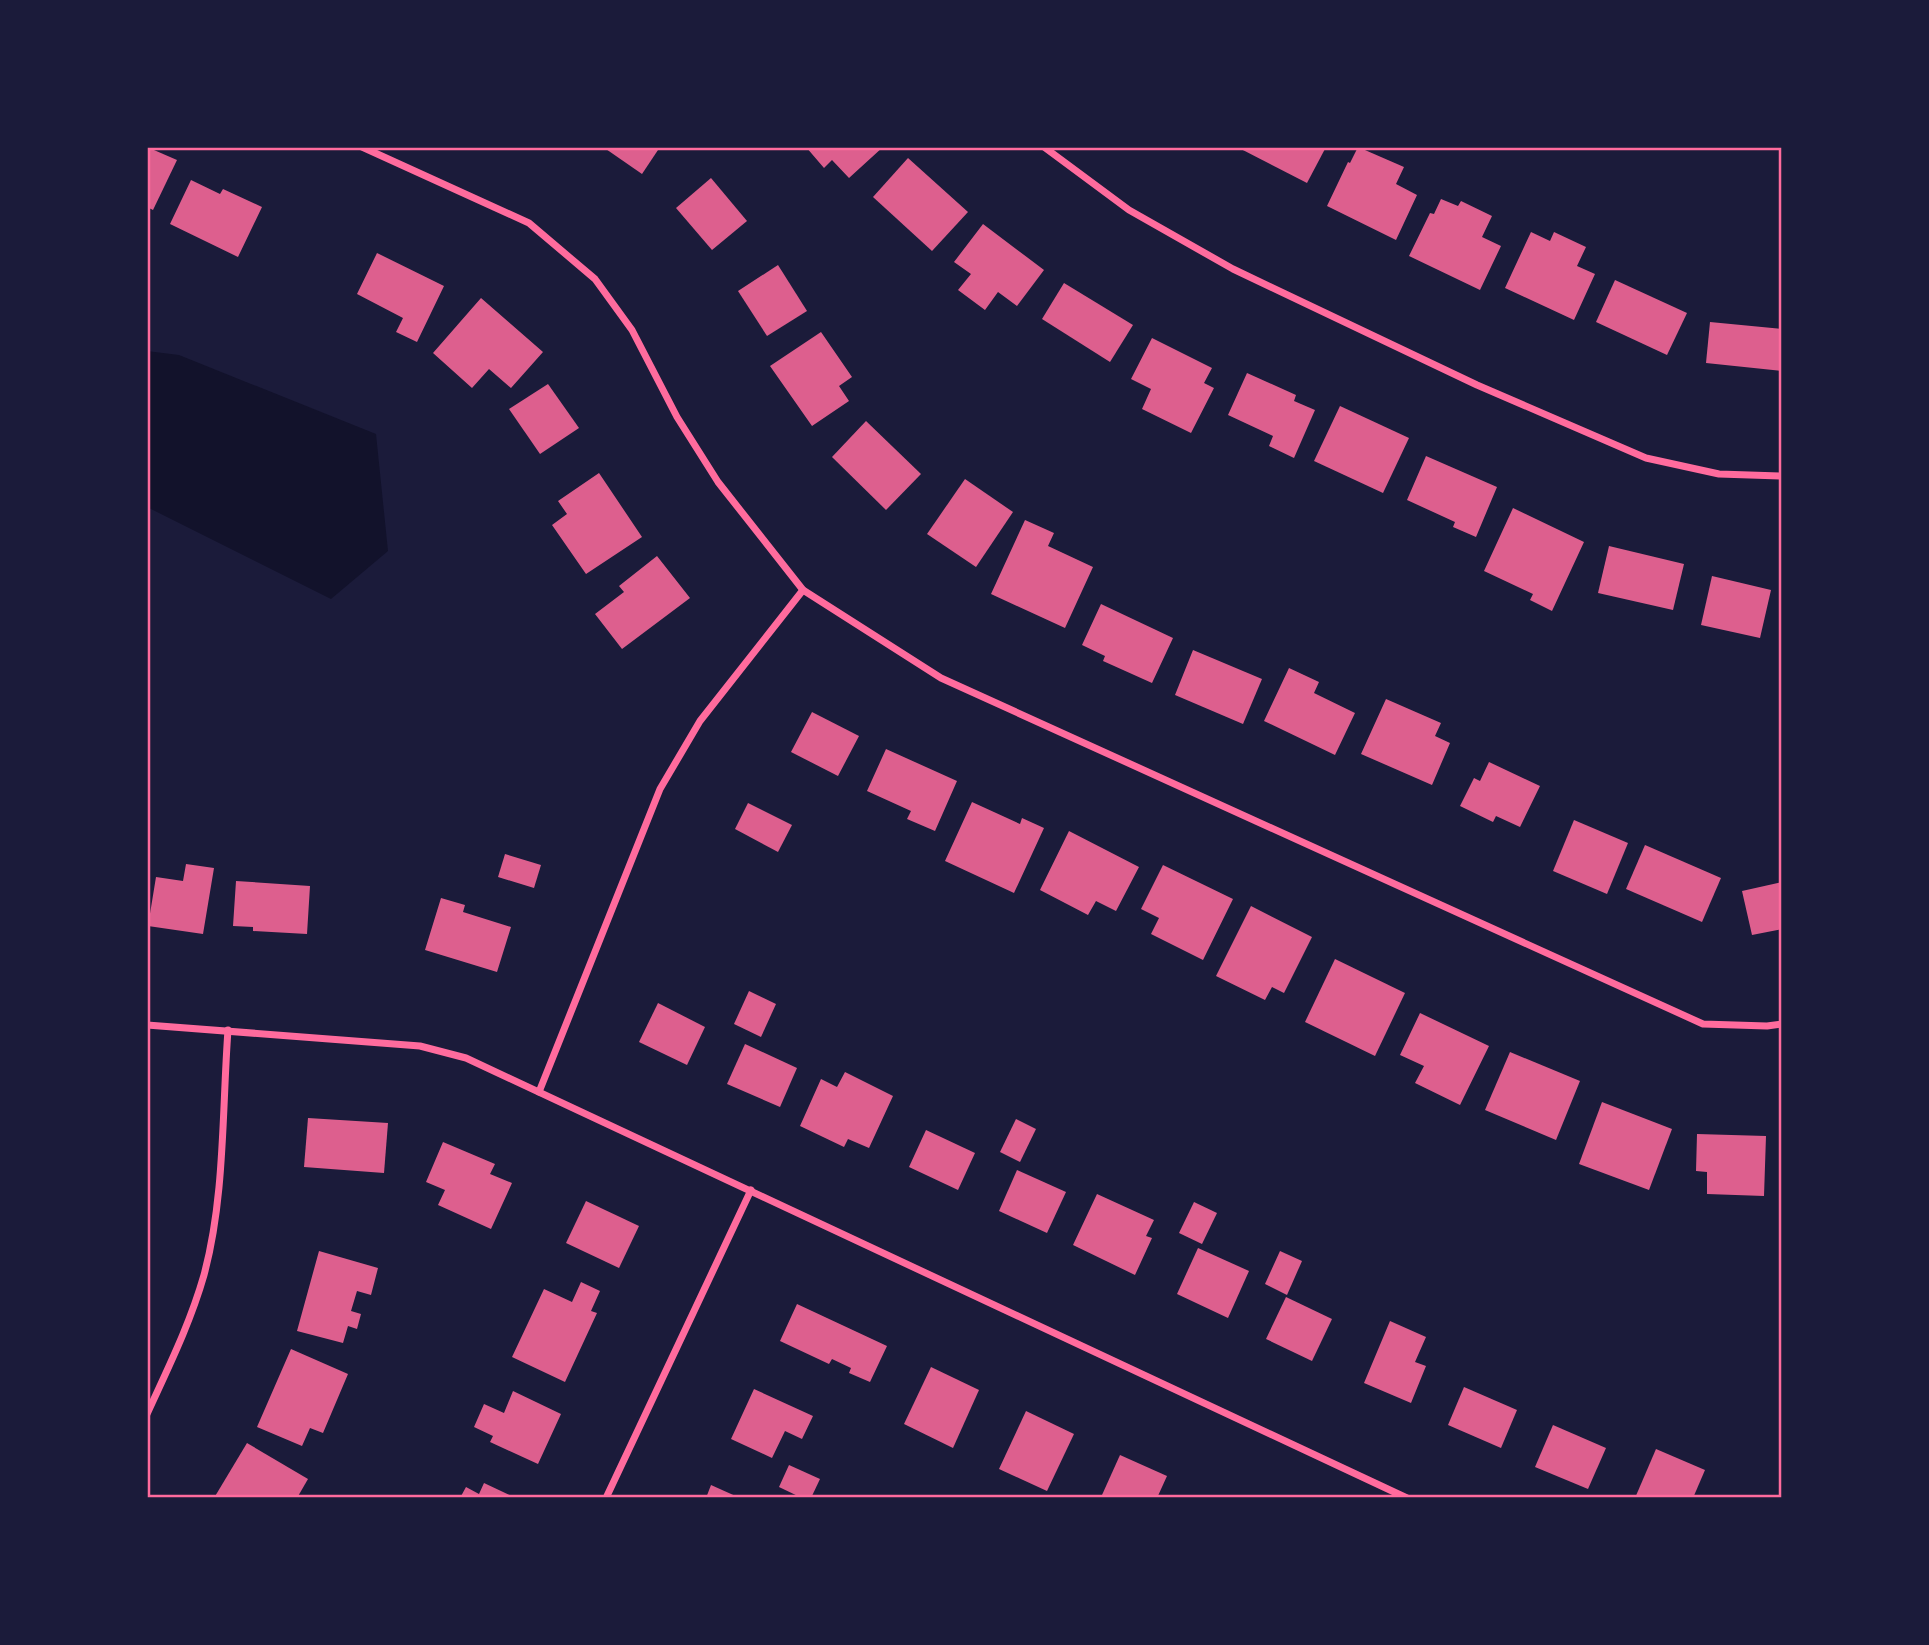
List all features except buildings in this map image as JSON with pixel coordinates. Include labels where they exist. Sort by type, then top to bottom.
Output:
[{"type":"street","points":[[362,147],[374,150],[529,223],[595,279],[632,330],[677,417],[718,482],[803,590],[941,678],[1612,985],[1703,1024],[1782,1024]]},
{"type":"street","points":[[1044,147],[1129,210],[1233,269],[1477,385],[1646,458],[1719,474],[1782,476]]},
{"type":"street","points":[[539,1092],[660,789],[700,722],[803,590]]},
{"type":"street","points":[[147,1025],[420,1046],[466,1058],[1407,1498]]},
{"type":"street","points":[[147,1414],[189,1323],[205,1272],[217,1198],[228,1030]]},
{"type":"street","points":[[606,1498],[751,1190]]},
{"type":"shaded area","points":[[147,351],[179,355],[376,434],[388,551],[331,599],[147,507]]}]
